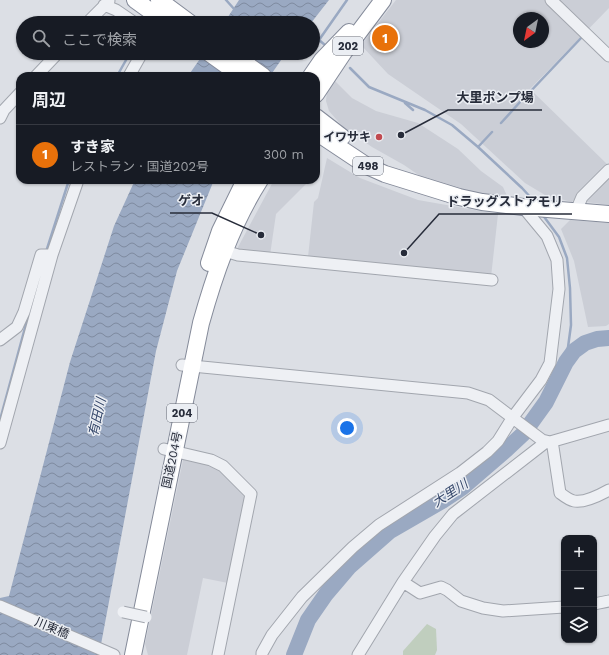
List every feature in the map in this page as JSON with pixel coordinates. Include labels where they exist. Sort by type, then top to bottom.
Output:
[{"type":"highway","points":[[135,0],[157,16]]},
{"type":"highway","points":[[159,0],[181,16]]},
{"type":"highway","name":"202","points":[[314,72],[334,47],[382,0]]},
{"type":"highway","name":"202","points":[[320,88],[382,0]]},
{"type":"highway","points":[[219,60],[235,72]]},
{"type":"highway","points":[[240,60],[257,72]]},
{"type":"highway","name":"498","points":[[320,120],[364,152],[426,187]]},
{"type":"highway","name":"498","points":[[320,135],[367,166],[385,174],[459,197],[522,207],[609,214]]},
{"type":"highway","name":"国道204号","points":[[122,655],[187,366],[211,287],[219,250],[220,231],[243,184]]},
{"type":"highway","name":"国道204号","points":[[219,250],[237,223],[258,184]]},
{"type":"highway","name":"国道204号","points":[[133,655],[169,450]]},
{"type":"street","points":[[551,0],[609,56]]},
{"type":"street","points":[[94,16],[107,3],[125,16]]},
{"type":"street","points":[[40,72],[51,60]]},
{"type":"street","points":[[131,72],[138,60]]},
{"type":"street","points":[[1,109],[16,96]]},
{"type":"street","points":[[576,211],[582,197],[609,170]]},
{"type":"street","points":[[0,340],[17,327],[76,184]]},
{"type":"street","points":[[262,655],[272,635],[302,597],[353,546],[379,525],[460,473],[486,452],[498,441],[513,417],[541,380],[550,363],[559,288],[557,260],[547,236],[522,207]]},
{"type":"street","points":[[219,250],[238,255],[492,280]]},
{"type":"street","points":[[0,443],[30,336],[47,255]]},
{"type":"street","points":[[17,327],[30,336]]},
{"type":"street","points":[[187,366],[468,393],[489,400],[553,447],[560,493],[566,498],[574,501],[582,501],[609,490]]},
{"type":"street","points":[[358,655],[403,582],[435,536],[453,514],[546,441],[609,425]]},
{"type":"street","points":[[169,450],[211,460],[223,466],[252,494],[218,655]]},
{"type":"street","points":[[403,582],[420,593],[440,587],[447,590],[461,601],[483,608],[503,611],[561,607]]},
{"type":"street","points":[[597,603],[609,601]]},
{"type":"street","name":"川東橋","points":[[0,606],[109,653]]},
{"type":"street","points":[[123,612],[146,617]]},
{"type":"shaded area","points":[[396,0],[609,0],[609,8],[530,89],[608,165],[572,202],[545,195],[525,183],[461,124],[388,74],[361,45]]},
{"type":"shaded area","points":[[335,81],[352,98],[376,111],[418,123],[458,149],[481,171],[503,187],[508,198],[469,192],[420,176],[372,147],[343,127],[329,111],[326,101],[327,92]]},
{"type":"shaded area","points":[[327,158],[360,178],[418,200],[498,214],[491,277],[308,257],[314,202],[318,198]]},
{"type":"shaded area","points":[[609,175],[609,205],[586,202],[587,198]]},
{"type":"shaded area","points":[[272,184],[306,184],[276,214],[270,255],[237,249]]},
{"type":"shaded area","points":[[570,220],[609,223],[609,324],[606,326],[588,327],[574,261],[561,229]]},
{"type":"shaded area","points":[[183,460],[193,460],[208,464],[223,472],[248,497],[228,583],[203,578],[187,655],[148,655],[145,644]]},
{"type":"green space","points":[[427,624],[436,629],[437,650],[435,655],[403,655],[403,651]]},
{"type":"water","points":[[239,0],[329,0],[316,16],[229,16]]},
{"type":"water","points":[[199,60],[281,60],[273,72],[191,72]]},
{"type":"water","name":"有田川","points":[[133,184],[212,184],[177,271],[156,351],[99,655],[0,655],[0,598],[9,596],[70,362],[114,226]]},
{"type":"waterway","points":[[226,0],[235,10]]},
{"type":"waterway","points":[[320,39],[347,0]]},
{"type":"waterway","points":[[528,94],[582,37]]},
{"type":"waterway","points":[[320,41],[325,45]]},
{"type":"waterway","points":[[119,72],[126,60]]},
{"type":"waterway","points":[[350,68],[369,87],[425,110],[452,125],[478,147],[532,199]]},
{"type":"waterway","points":[[501,123],[520,102]]},
{"type":"waterway","points":[[405,103],[413,110]]},
{"type":"waterway","points":[[478,147],[492,132]]},
{"type":"waterway","points":[[46,252],[68,184]]},
{"type":"waterway","points":[[542,214],[559,237],[567,258],[570,288],[571,325],[566,362]]},
{"type":"waterway","points":[[0,420],[29,313]]},
{"type":"waterway","name":"大里川","points":[[294,655],[308,620],[326,594],[349,567],[390,531],[463,487],[507,449],[523,434],[546,402],[566,362],[574,351],[585,343],[597,339],[609,338]]},
{"type":"place","name":"すき家","points":[[385,38]]},
{"type":"place","name":"大里ポンプ場","points":[[401,135]]},
{"type":"place","name":"イワサキ","points":[[379,137]]},
{"type":"place","name":"ゲオ","points":[[261,235]]},
{"type":"place","name":"ドラッグストアモリ","points":[[404,253]]}]
